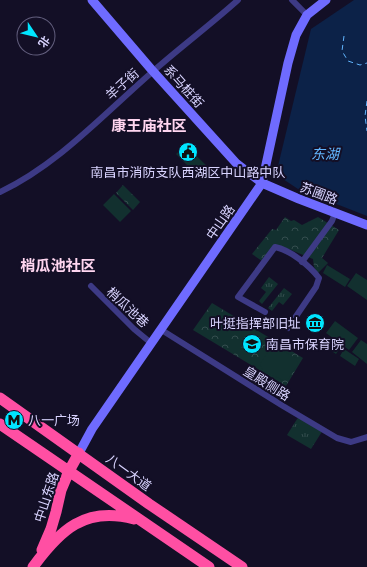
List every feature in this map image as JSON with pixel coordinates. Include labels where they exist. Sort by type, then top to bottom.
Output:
[{"type":"highway","name":"八一大道","points":[[0,398],[149,504],[242,567]]},
{"type":"highway","points":[[0,424],[138,520],[209,567]]},
{"type":"highway","name":"中山东路","points":[[33,566],[51,529],[61,490],[78,453]]},
{"type":"highway","name":"中山东路","points":[[33,566],[56,539],[79,522],[93,517],[108,515],[124,516],[138,520]]},
{"type":"main road","name":"系马桩街","points":[[92,0],[153,71],[236,163],[262,183]]},
{"type":"main road","name":"中山路","points":[[86,438],[262,183],[288,63],[296,35],[307,16],[326,0]]},
{"type":"main road","name":"苏圃路","points":[[262,183],[367,225]]},
{"type":"main road","name":"中山东路","points":[[78,453],[86,438]]},
{"type":"street","name":"羊子街","points":[[0,192],[19,183],[57,157],[153,71],[238,0]]},
{"type":"street","points":[[292,0],[307,16]]},
{"type":"street","points":[[302,262],[332,221],[335,213]]},
{"type":"street","points":[[265,312],[238,297],[275,247],[284,249],[312,269],[319,278],[316,287],[288,328]]},
{"type":"street","name":"梢瓜池巷","points":[[91,286],[151,343]]},
{"type":"street","name":"皇殿侧路","points":[[160,329],[282,406],[337,438],[351,442],[367,437]]},
{"type":"green space","points":[[185,145],[207,166],[198,176],[176,154]]},
{"type":"green space","points":[[123,185],[140,202],[133,210],[116,193]]},
{"type":"green space","points":[[114,194],[131,211],[120,222],[103,205]]},
{"type":"green space","points":[[285,217],[302,225],[318,217],[339,230],[322,258],[328,263],[318,273],[314,267],[313,259],[286,248],[275,245],[262,261],[252,254],[272,229],[276,230]]},
{"type":"green space","points":[[327,265],[350,279],[345,287],[323,273]]},
{"type":"green space","points":[[356,273],[367,280],[367,300],[347,286]]},
{"type":"green space","points":[[269,277],[278,284],[262,304],[259,301],[266,292],[261,288]]},
{"type":"green space","points":[[284,288],[292,294],[283,305],[279,302],[272,311],[268,308]]},
{"type":"green space","points":[[212,303],[303,358],[286,386],[193,330]]},
{"type":"green space","points":[[335,321],[358,338],[349,350],[326,333]]},
{"type":"green space","points":[[326,337],[341,347],[336,354],[321,344]]},
{"type":"green space","points":[[361,340],[367,344],[367,364],[352,352]]},
{"type":"green space","points":[[275,347],[296,358],[298,364],[289,378],[283,380],[263,371],[260,364],[270,349]]},
{"type":"green space","points":[[344,349],[359,359],[355,366],[340,356]]},
{"type":"green space","points":[[299,416],[323,430],[311,449],[287,435]]},
{"type":"water","name":"东湖","points":[[354,0],[367,0],[367,216],[298,189],[283,179],[278,166],[311,29]]},
{"type":"ferry route","points":[[344,36],[342,51],[348,61],[360,65],[367,63]]},
{"type":"ferry route","points":[[367,101],[365,116],[367,131]]},
{"type":"place","name":"南昌市消防支队西湖区中山路中队","points":[[188,152]]},
{"type":"place","name":"叶挺指挥部旧址","points":[[315,323]]},
{"type":"place","name":"南昌市保育院","points":[[252,344]]},
{"type":"place","name":"八一广场","points":[[14,420]]},
{"type":"district","name":"康王庙社区","points":[[149,126]]},
{"type":"district","name":"梢瓜池社区","points":[[58,266]]}]
